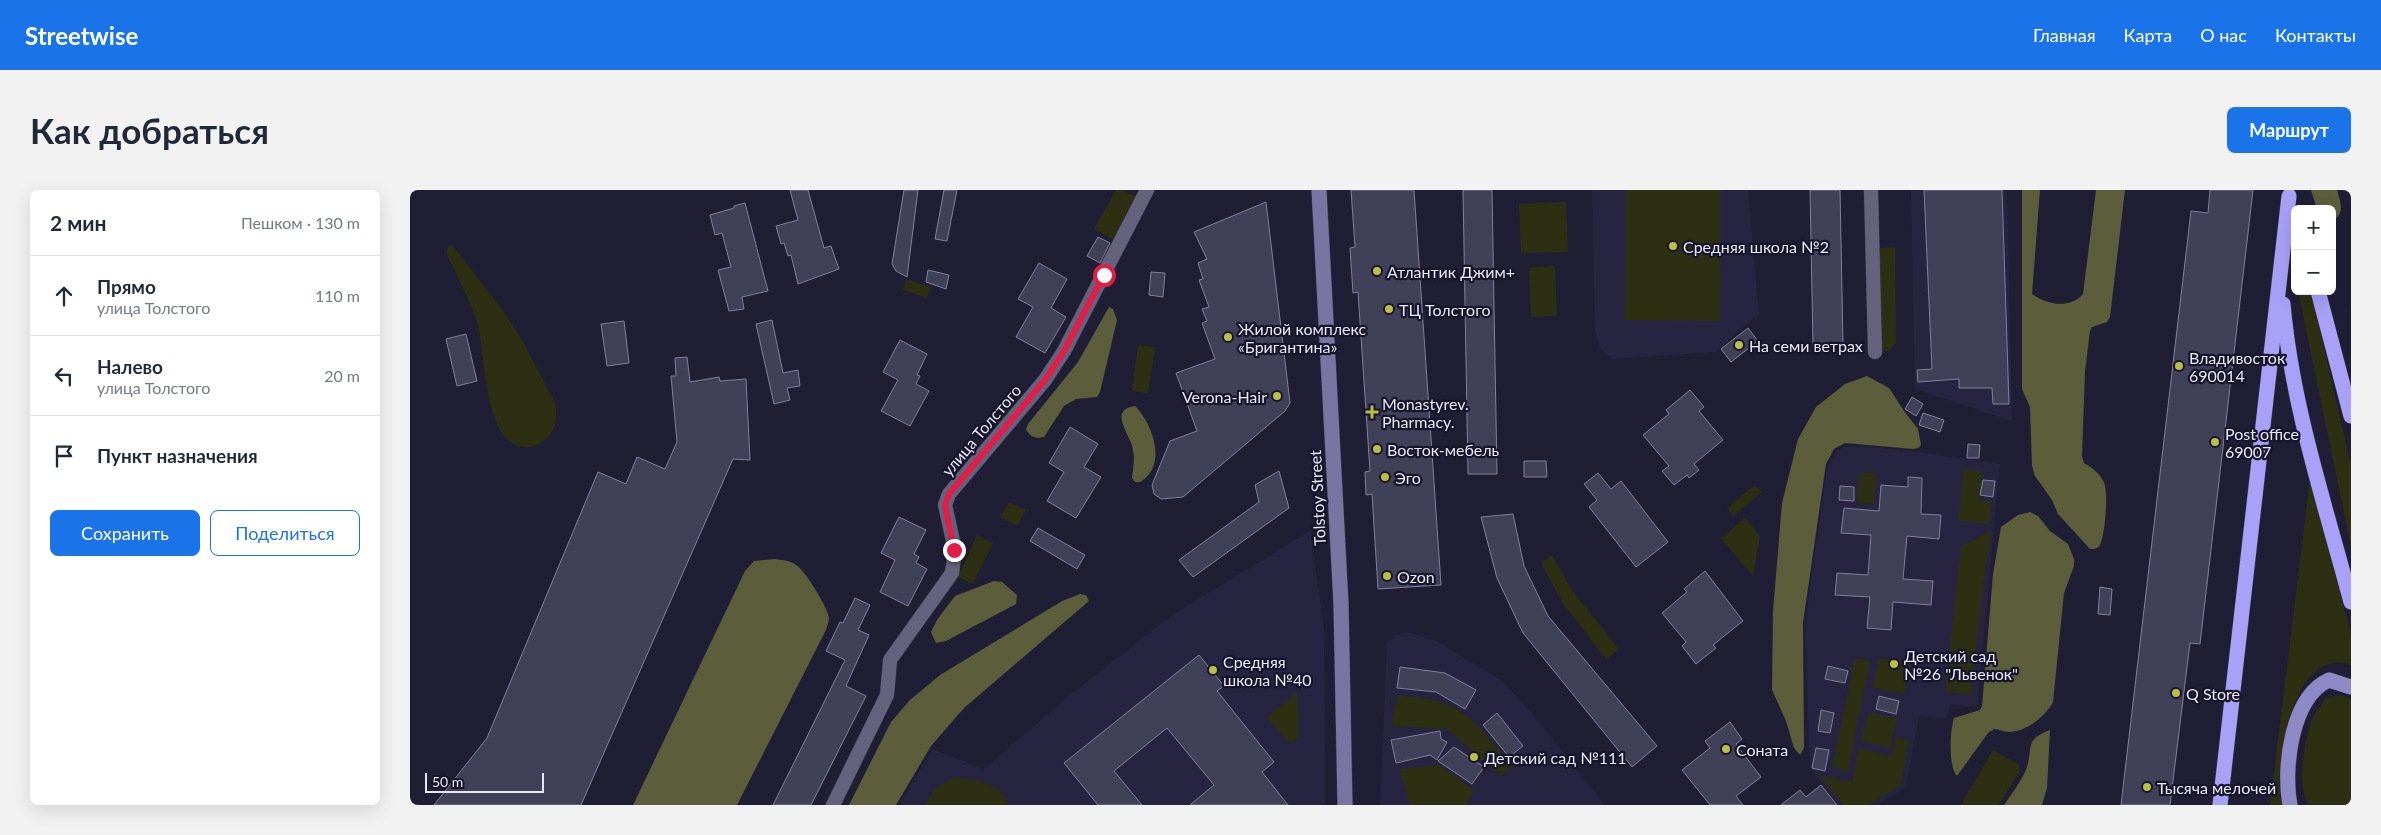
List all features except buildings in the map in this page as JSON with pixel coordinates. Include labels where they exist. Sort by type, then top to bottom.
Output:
[{"type":"highway","points":[[2288,193],[2292,205]]},
{"type":"highway","points":[[2220,805],[2288,193]]},
{"type":"highway","points":[[2280,271],[2286,331],[2300,409],[2351,602]]},
{"type":"highway","points":[[2319,295],[2351,416]]},
{"type":"main road","name":"Tolstoy Street","points":[[1318,190],[1341,604],[1345,805]]},
{"type":"main road","points":[[2290,805],[2287,790],[2288,753],[2295,726],[2306,700],[2314,690],[2329,680],[2351,687]]},
{"type":"street","name":"улица Толстого","points":[[833,805],[887,695],[890,660],[952,573],[954,550],[945,505],[949,494],[1033,395],[1059,358],[1147,190]]},
{"type":"street","points":[[1871,190],[1875,352]]},
{"type":"shaded area","name":"Средняя школа №2","points":[[1592,190],[1748,190],[1759,314],[1715,352],[1612,359],[1600,348],[1595,330]]},
{"type":"shaded area","points":[[1911,190],[2007,190],[2012,421],[1915,389]]},
{"type":"shaded area","name":"Детский сад №26 \"Львенок\"","points":[[1856,446],[1913,451],[2000,464],[1977,707],[1950,704],[1947,719],[1919,716],[1906,787],[1877,805],[1839,805],[1810,768],[1805,624],[1827,468],[1837,451],[1843,447]]},
{"type":"shaded area","name":"Средняя школа №40","points":[[1310,531],[1324,628],[1325,805],[900,805],[932,749],[984,769],[1070,695],[1172,615]]},
{"type":"shaded area","name":"Детский сад №111","points":[[1407,632],[1437,641],[1503,682],[1528,709],[1605,805],[1380,805],[1387,643],[1395,636]]},
{"type":"green space","points":[[1116,190],[1122,190],[1136,197],[1114,240],[1094,229]]},
{"type":"green space","points":[[1626,190],[1721,190],[1720,321],[1625,320]]},
{"type":"green space","points":[[2022,190],[2040,190],[2032,294],[2044,301],[2058,304],[2072,302],[2083,294],[2096,190],[2125,190],[2110,317],[2107,322],[2092,327],[2090,331],[2085,371],[2082,456],[2084,463],[2100,476],[2106,491],[2105,525],[2102,540],[2100,545],[2094,549],[2090,549],[2058,514],[2052,500],[2035,476],[2032,466],[2030,407],[2022,389]]},
{"type":"green space","points":[[2311,190],[2337,190],[2341,208],[2336,219],[2336,205],[2316,205]]},
{"type":"green space","points":[[1566,202],[1568,252],[1521,253],[1519,204]]},
{"type":"green space","points":[[449,245],[453,246],[504,312],[525,345],[556,405],[556,418],[553,430],[548,437],[537,445],[524,447],[511,442],[501,430],[493,414],[477,322],[446,252]]},
{"type":"green space","points":[[1895,247],[1896,343],[1888,352],[1881,349],[1879,248]]},
{"type":"green space","points":[[1555,266],[1557,316],[1531,317],[1529,268]]},
{"type":"green space","points":[[906,279],[931,287],[927,298],[903,290]]},
{"type":"green space","points":[[2299,295],[2310,295],[2316,313],[2351,465],[2351,546]]},
{"type":"green space","points":[[1109,307],[1113,309],[1117,320],[1100,392],[1097,397],[1076,399],[1064,406],[1044,437],[1031,436],[1026,429],[1028,424],[1078,362]]},
{"type":"green space","points":[[1138,345],[1155,347],[1148,393],[1132,391]]},
{"type":"green space","points":[[1867,376],[1889,388],[1918,429],[1921,445],[1913,449],[1845,443],[1834,449],[1826,464],[1803,623],[1804,748],[1800,755],[1794,748],[1786,721],[1772,690],[1773,611],[1782,503],[1798,439],[1816,407],[1845,384]]},
{"type":"green space","points":[[1000,404],[1015,407],[999,426],[990,417]]},
{"type":"green space","points":[[1135,406],[1147,423],[1155,445],[1154,466],[1149,475],[1140,482],[1135,482],[1132,478],[1133,450],[1122,418],[1123,412],[1127,408]]},
{"type":"green space","points":[[1964,469],[1982,471],[1979,500],[1992,501],[1989,524],[1958,520]]},
{"type":"green space","points":[[1860,472],[1877,473],[1874,504],[1857,503]]},
{"type":"green space","points":[[2310,480],[2351,634],[2351,665],[2331,663],[2314,673],[2301,690],[2291,713],[2284,739],[2280,765],[2282,805],[2270,805]]},
{"type":"green space","points":[[1755,485],[1762,492],[1733,516],[1727,508]]},
{"type":"green space","points":[[1009,502],[1026,510],[1017,526],[1000,517]]},
{"type":"green space","points":[[2030,512],[2038,516],[2050,531],[2068,544],[2074,559],[2074,566],[2064,593],[2053,702],[2046,713],[2029,726],[2009,732],[1994,729],[1988,733],[1957,776],[1951,757],[1954,718],[1980,710],[1982,706],[1993,574],[2001,527],[2018,515]]},
{"type":"green space","points":[[1745,518],[1760,536],[1753,576],[1721,538]]},
{"type":"green space","points":[[1992,530],[1984,577],[1971,695],[1945,692],[1961,546]]},
{"type":"green space","points":[[977,535],[993,543],[973,584],[958,577]]},
{"type":"green space","points":[[1552,555],[1572,590],[1619,649],[1606,659],[1562,602],[1541,563]]},
{"type":"green space","points":[[774,559],[791,562],[800,568],[820,598],[829,619],[826,630],[737,805],[633,805],[745,571],[754,561]]},
{"type":"green space","points":[[994,581],[1002,582],[1017,595],[1016,604],[946,641],[936,643],[931,632],[937,620],[955,596]]},
{"type":"green space","points":[[1080,594],[1086,595],[1089,601],[964,708],[931,746],[896,805],[849,805],[891,722],[910,700],[940,675],[1062,601]]},
{"type":"green space","points":[[1855,658],[1870,661],[1848,771],[1832,767]]},
{"type":"green space","points":[[1879,658],[1910,664],[1904,694],[1873,688]]},
{"type":"green space","points":[[1297,692],[1299,737],[1290,744],[1267,717]]},
{"type":"green space","points":[[1397,695],[1443,703],[1464,714],[1481,729],[1512,766],[1501,776],[1447,729],[1392,726]]},
{"type":"green space","points":[[2342,695],[2351,699],[2351,801],[2347,805],[2309,805],[2305,798],[2302,778],[2304,754],[2310,725],[2326,698]]},
{"type":"green space","points":[[1869,712],[1897,719],[1890,748],[1861,741]]},
{"type":"green space","points":[[2050,730],[2047,788],[2042,805],[2004,805],[2025,772],[2033,741],[2036,737]]},
{"type":"green space","points":[[1896,738],[1909,740],[1900,786],[1869,805],[1843,805],[1819,775],[1852,782],[1859,748],[1891,756]]},
{"type":"green space","points":[[1993,750],[2019,765],[2020,770],[1999,805],[1961,805]]},
{"type":"green space","points":[[1439,765],[1474,790],[1466,805],[1410,805],[1400,769]]},
{"type":"green space","points":[[953,778],[970,779],[986,783],[1000,792],[1009,805],[925,805],[937,787]]},
{"type":"place","name":"Средняя школа №2","points":[[1673,246]]},
{"type":"place","name":"Атлантик Джим+","points":[[1377,271]]},
{"type":"place","name":"ТЦ Толстого","points":[[1389,309]]},
{"type":"place","name":"Жилой комплекс «Бригантина»","points":[[1228,337]]},
{"type":"place","name":"На семи ветрах","points":[[1739,345]]},
{"type":"place","name":"Владивосток 690014","points":[[2179,366]]},
{"type":"place","name":"Verona-Hair","points":[[1277,396]]},
{"type":"place","name":"Monastyrev. Pharmacy.","points":[[1372,412]]},
{"type":"place","name":"Post office 69007","points":[[2215,442]]},
{"type":"place","name":"Восток-мебель","points":[[1377,449]]},
{"type":"place","name":"Эго","points":[[1385,477]]},
{"type":"place","name":"Ozon","points":[[1387,576]]},
{"type":"place","name":"Детский сад №26 \"Львенок\"","points":[[1894,664]]},
{"type":"place","name":"Средняя школа №40","points":[[1213,670]]},
{"type":"place","name":"Q Store","points":[[2176,693]]},
{"type":"place","name":"Соната","points":[[1726,749]]},
{"type":"place","name":"Детский сад №111","points":[[1474,757]]},
{"type":"place","name":"Тысяча мелочей","points":[[2147,787]]},
{"type":"route","points":[[954,550],[945,505],[949,494],[1045,380],[1064,351],[1104,275]]}]
